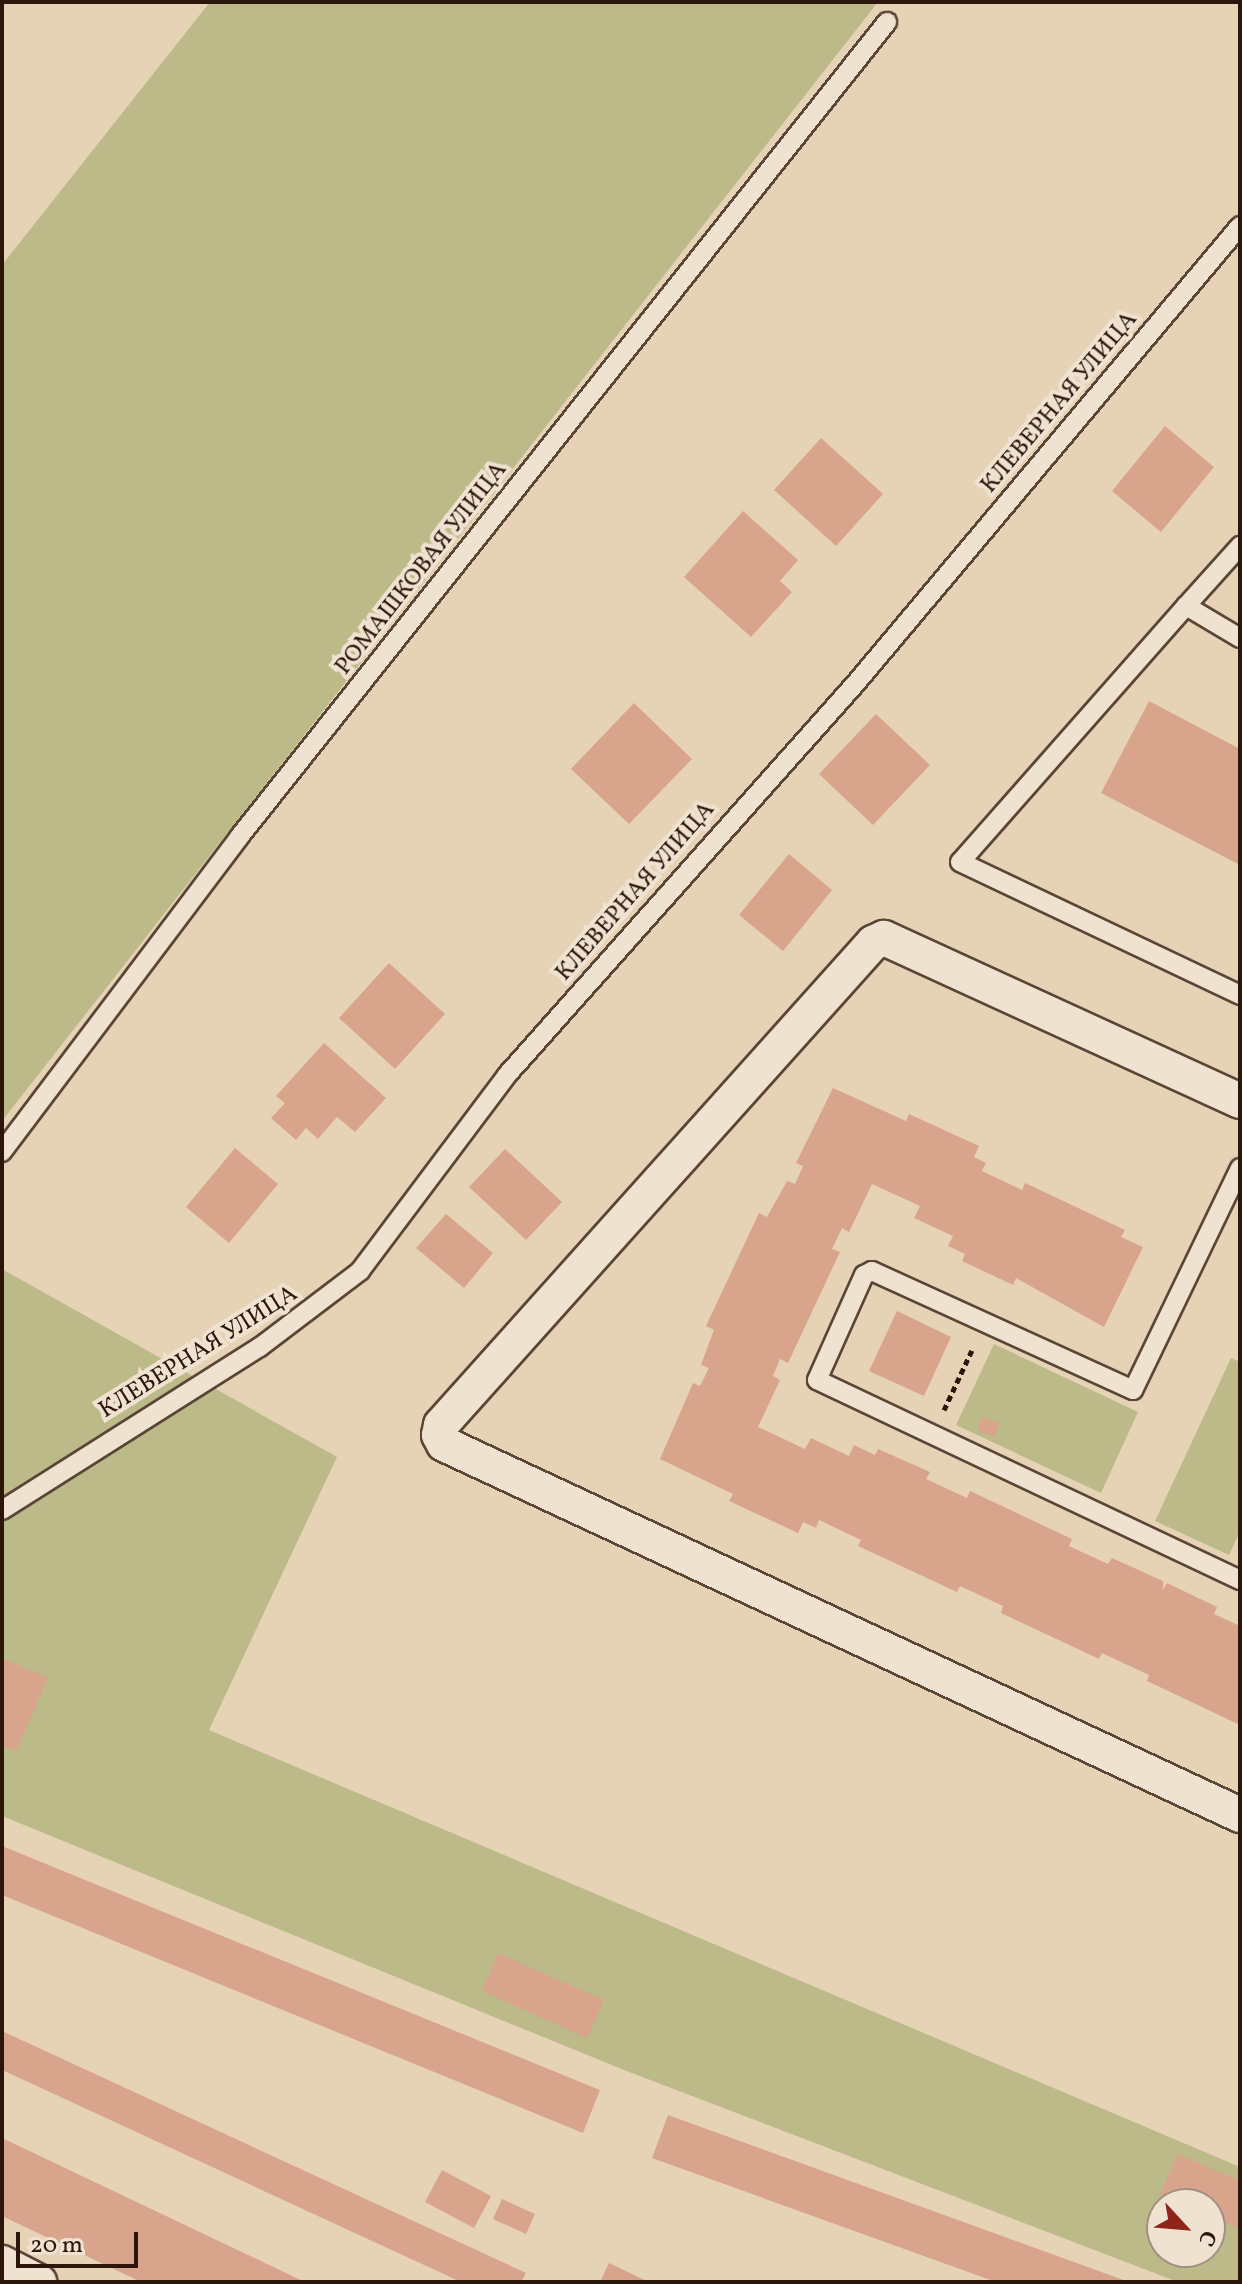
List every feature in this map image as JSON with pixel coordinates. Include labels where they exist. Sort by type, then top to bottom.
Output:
[{"type":"street","points":[[1240,1101],[884,938],[873,943],[441,1425],[439,1435],[444,1444],[1240,1815]]},
{"type":"street","points":[[2,2263],[39,2282]]},
{"type":"lane","name":"РОМАШКОВАЯ УЛИЦА","points":[[2,1152],[240,836],[887,22]]},
{"type":"lane","name":"КЛЕВЕРНАЯ УЛИЦА","points":[[2,1510],[260,1347],[360,1271],[507,1075],[856,683],[1240,226]]},
{"type":"lane","points":[[1240,546],[960,862],[1240,995]]},
{"type":"lane","points":[[1186,606],[1240,638]]},
{"type":"lane","points":[[1240,1168],[1133,1390],[872,1271],[864,1275],[817,1380],[1240,1580]]},
{"type":"path","points":[[932,1436],[984,1324]]},
{"type":"shaded area","points":[[210,2],[878,2],[2,1121],[2,265]]},
{"type":"shaded area","points":[[2,1269],[337,1457],[209,1730],[1240,2167],[1240,2282],[1178,2282],[624,2070],[2,1816]]},
{"type":"shaded area","points":[[994,1344],[1138,1412],[1101,1493],[956,1425]]},
{"type":"shaded area","points":[[1231,1358],[1240,1362],[1240,1531],[1229,1555],[1155,1521]]},
{"type":"building","points":[[1165,426],[1214,467],[1161,532],[1112,491]]},
{"type":"building","points":[[821,438],[883,494],[836,546],[774,490]]},
{"type":"building","points":[[743,511],[798,560],[780,581],[792,592],[751,637],[684,577]]},
{"type":"building","points":[[1149,701],[1240,749],[1240,865],[1101,793]]},
{"type":"building","points":[[634,703],[692,759],[629,824],[571,769]]},
{"type":"building","points":[[876,714],[930,765],[873,825],[819,774]]},
{"type":"building","points":[[789,854],[832,890],[783,951],[739,915]]},
{"type":"building","points":[[389,963],[445,1014],[395,1069],[339,1018]]},
{"type":"building","points":[[324,1043],[386,1098],[355,1132],[337,1117],[318,1139],[306,1128],[296,1140],[271,1118],[285,1103],[276,1096]]},
{"type":"building","points":[[833,1088],[906,1121],[909,1114],[979,1146],[974,1157],[986,1163],[982,1171],[1022,1190],[1025,1183],[1125,1230],[1121,1237],[1143,1247],[1104,1327],[1016,1278],[1013,1285],[962,1261],[965,1254],[948,1246],[953,1236],[914,1218],[920,1206],[872,1184],[849,1232],[842,1228],[832,1249],[840,1252],[788,1363],[780,1359],[773,1376],[780,1380],[758,1427],[805,1449],[811,1438],[849,1456],[854,1445],[875,1455],[878,1449],[930,1472],[926,1479],[967,1498],[970,1491],[1072,1539],[1069,1546],[1108,1564],[1112,1558],[1163,1581],[1163,1590],[1167,1583],[1217,1607],[1214,1614],[1240,1626],[1240,1725],[1147,1681],[1149,1675],[1102,1653],[1099,1659],[1001,1613],[1003,1606],[960,1586],[957,1592],[858,1546],[861,1540],[819,1520],[816,1528],[803,1522],[798,1533],[729,1501],[733,1494],[660,1459],[693,1383],[700,1386],[709,1368],[701,1365],[714,1330],[706,1326],[759,1213],[767,1217],[787,1181],[795,1184],[803,1166],[796,1163]]},
{"type":"building","points":[[235,1148],[278,1184],[229,1243],[186,1207]]},
{"type":"building","points":[[505,1149],[562,1202],[526,1240],[469,1187]]},
{"type":"building","points":[[446,1214],[493,1253],[464,1288],[416,1248]]},
{"type":"building","points":[[897,1311],[951,1337],[924,1396],[869,1371]]},
{"type":"building","points":[[982,1417],[1000,1423],[995,1437],[977,1431]]},
{"type":"building","points":[[2,1658],[48,1678],[16,1751],[2,1745]]},
{"type":"building","points":[[2,1846],[600,2090],[583,2133],[2,1895]]},
{"type":"building","points":[[498,1953],[604,2000],[587,2038],[482,1991]]},
{"type":"building","points":[[2,2031],[526,2273],[521,2282],[461,2282],[2,2070]]},
{"type":"building","points":[[668,2115],[1129,2282],[996,2282],[652,2158]]},
{"type":"building","points":[[2,2138],[305,2282],[141,2282],[2,2216]]},
{"type":"building","points":[[1178,2154],[1240,2181],[1240,2229],[1226,2223],[1226,2188],[1163,2188]]},
{"type":"building","points":[[442,2170],[491,2196],[474,2228],[425,2202]]},
{"type":"building","points":[[502,2199],[535,2214],[526,2234],[493,2219]]},
{"type":"building","points":[[609,2263],[649,2282],[600,2282]]}]
